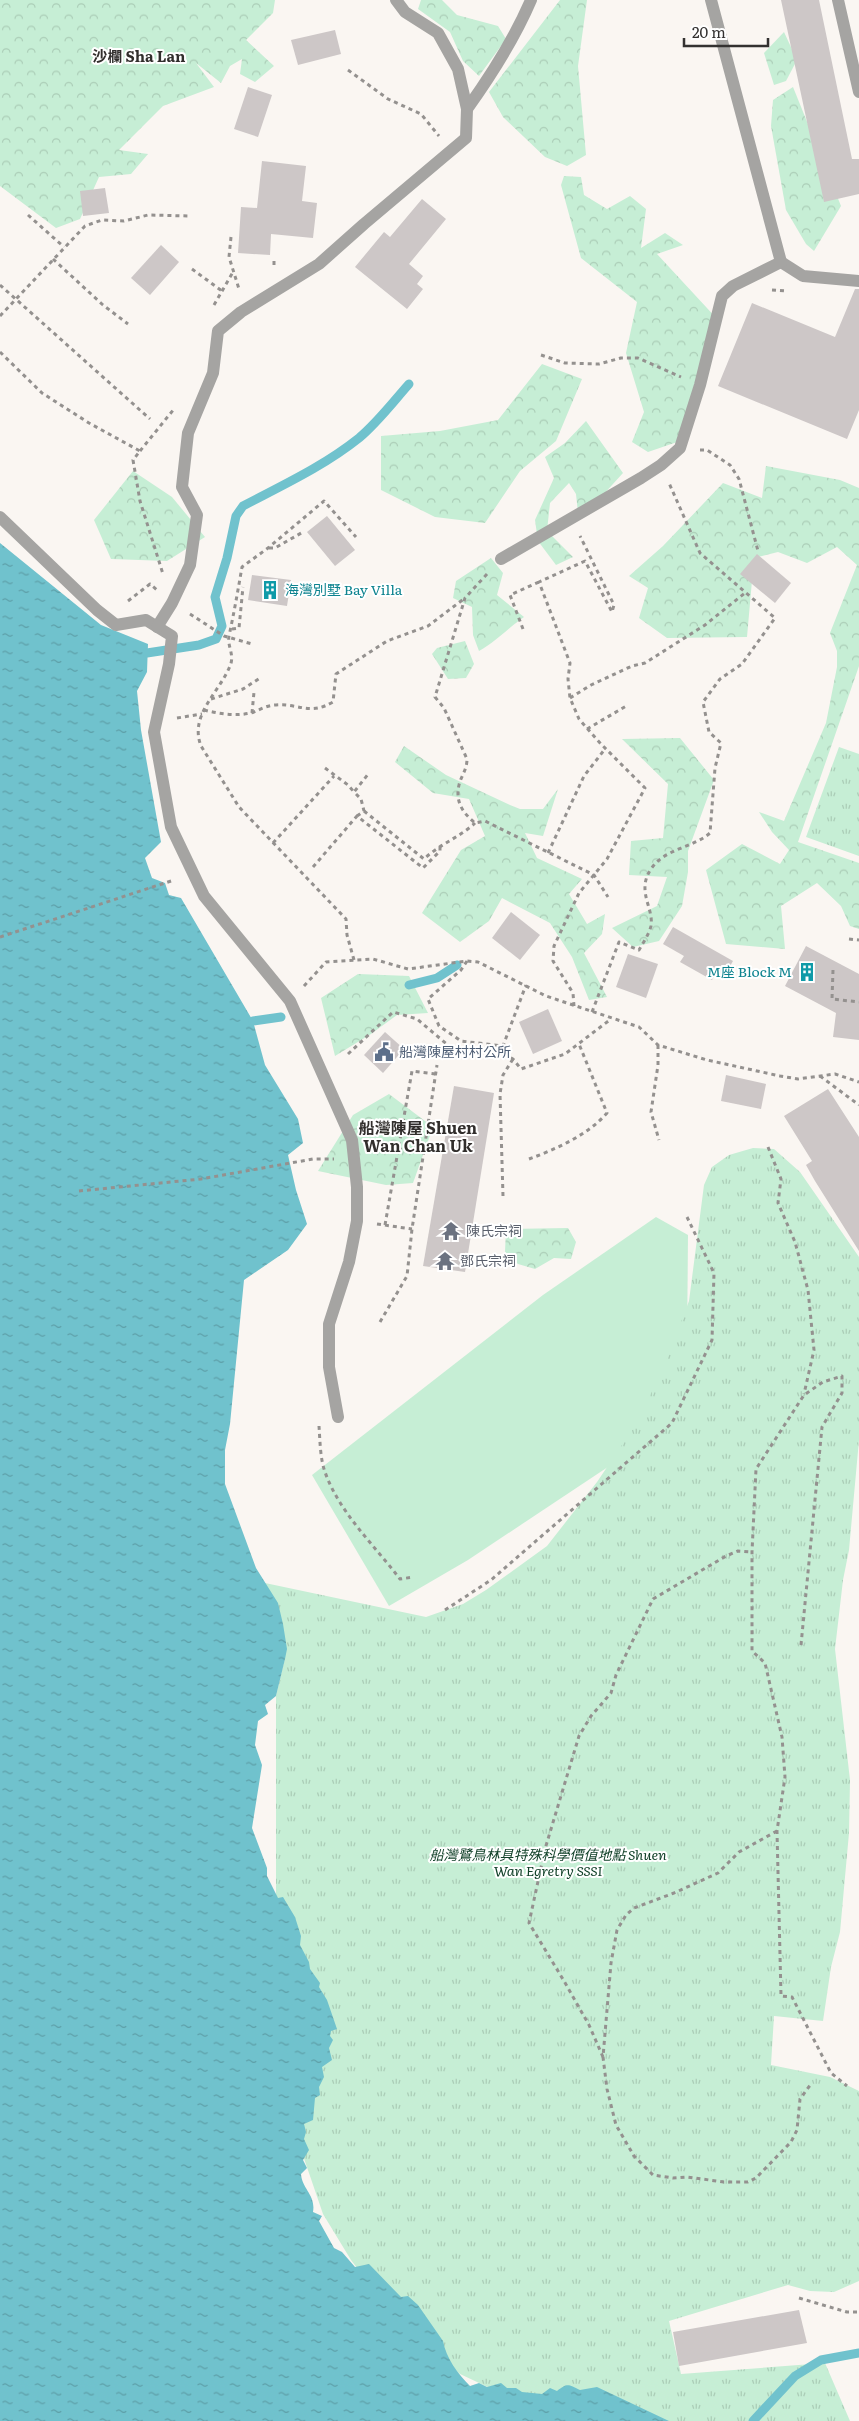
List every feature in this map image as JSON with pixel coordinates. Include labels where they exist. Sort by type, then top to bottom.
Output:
[{"type":"street","points":[[157,627],[172,603],[190,565],[197,515],[182,487],[188,433],[213,373],[218,331],[246,308],[319,264],[466,138],[467,109],[458,69],[438,33],[405,12],[396,0]]},
{"type":"street","points":[[467,109],[500,64],[530,0]]},
{"type":"street","points":[[711,0],[781,262],[803,276],[859,281]]},
{"type":"street","points":[[838,0],[859,92]]},
{"type":"street","points":[[501,559],[661,465],[680,448],[700,385],[722,296],[733,286],[781,262]]},
{"type":"street","points":[[0,517],[97,610],[116,625],[146,620],[172,636],[169,664],[154,732],[171,827],[204,896],[290,1001],[352,1140],[357,1187],[357,1221],[349,1262],[329,1324],[329,1367],[338,1417]]},
{"type":"path","points":[[348,70],[388,98],[421,114],[451,150]]},
{"type":"path","points":[[28,215],[64,247]]},
{"type":"path","points":[[0,316],[85,226],[102,220],[124,221],[148,215],[190,216]]},
{"type":"path","points":[[231,237],[229,257],[246,308]]},
{"type":"path","points":[[53,259],[103,306],[128,324]]},
{"type":"path","points":[[192,269],[222,291]]},
{"type":"path","points":[[0,285],[150,419]]},
{"type":"path","points":[[0,352],[42,393],[89,423],[140,451],[133,460],[140,502],[172,603]]},
{"type":"path","points":[[541,355],[565,363],[599,364],[621,358],[638,358],[700,385]]},
{"type":"path","points":[[680,448],[707,450],[730,465],[739,479],[758,551]]},
{"type":"path","points":[[592,1012],[619,942],[639,950],[645,940],[651,924],[645,898],[645,886],[650,869],[676,850],[702,840],[710,833],[715,768],[721,742],[709,732],[702,702],[720,679],[742,664],[775,618],[700,553],[661,465]]},
{"type":"path","points":[[354,960],[347,935],[346,919],[239,807],[196,736],[197,725],[203,712],[230,666],[233,656],[228,637],[232,629],[242,567],[268,548],[324,501],[356,537]]},
{"type":"path","points":[[523,628],[510,595],[585,561],[612,612],[614,605],[570,518]]},
{"type":"path","points":[[268,548],[275,548],[302,532]]},
{"type":"path","points":[[169,719],[203,712],[220,714],[252,713],[278,704],[320,709],[333,702],[336,674],[387,641],[428,626],[465,598],[501,559]]},
{"type":"path","points":[[539,582],[570,663],[568,679],[570,698],[579,719],[645,788],[607,859],[579,893],[554,946],[553,961],[573,993],[574,1006]]},
{"type":"path","points":[[120,602],[126,602],[150,584],[172,603],[224,636],[252,644]]},
{"type":"path","points":[[232,629],[239,628],[243,587]]},
{"type":"path","points":[[570,698],[590,685],[632,666],[645,663],[705,625],[745,593]]},
{"type":"path","points":[[465,598],[435,698],[444,708],[467,759],[467,767],[458,786],[459,804],[465,814],[475,823]]},
{"type":"path","points":[[210,699],[243,689],[260,678]]},
{"type":"path","points":[[252,713],[254,692]]},
{"type":"path","points":[[587,728],[628,705]]},
{"type":"path","points":[[548,852],[584,776],[606,749]]},
{"type":"path","points":[[325,768],[348,785],[362,799],[364,811],[424,859],[440,845],[467,830],[475,823],[485,821],[594,875],[608,897]]},
{"type":"path","points":[[354,792],[368,773]]},
{"type":"path","points":[[273,843],[334,776]]},
{"type":"path","points":[[313,867],[357,816],[364,811]]},
{"type":"path","points":[[357,816],[423,868],[440,852],[440,845]]},
{"type":"path","points":[[0,937],[174,880]]},
{"type":"path","points":[[849,939],[859,940]]},
{"type":"path","points":[[297,984],[300,989],[326,962],[373,959],[408,969],[467,961],[478,962],[546,996],[639,1027],[658,1045],[707,1060],[780,1076],[798,1079],[835,1074],[859,1082]]},
{"type":"path","points":[[467,961],[461,970],[428,999],[439,1026],[461,1041],[503,1046],[526,985]]},
{"type":"path","points":[[834,970],[832,999],[859,1002]]},
{"type":"path","points":[[348,1054],[393,1012],[417,1019],[449,1046],[503,1053],[514,1059],[521,1070],[565,1054],[611,1019]]},
{"type":"path","points":[[529,1159],[553,1150],[599,1123],[607,1113],[579,1044]]},
{"type":"path","points":[[658,1045],[658,1065],[651,1112],[659,1140]]},
{"type":"path","points":[[503,1196],[500,1094],[503,1075],[514,1059]]},
{"type":"path","points":[[380,1322],[407,1276],[412,1229],[437,1066]]},
{"type":"path","points":[[385,1225],[412,1071],[436,1074]]},
{"type":"path","points":[[820,1076],[859,1106]]},
{"type":"path","points":[[768,1147],[781,1179],[778,1203],[795,1242],[808,1290],[814,1350],[804,1395],[756,1469],[752,1552],[752,1651],[766,1663],[782,1737],[785,1776],[777,1831],[781,1996],[792,1997],[831,2073],[847,2086]]},
{"type":"path","points":[[398,1149],[424,1150]]},
{"type":"path","points":[[79,1191],[201,1179],[313,1160],[336,1158]]},
{"type":"path","points":[[445,1610],[491,1580],[672,1422],[712,1340],[714,1274],[687,1217]]},
{"type":"path","points":[[357,1221],[412,1229]]},
{"type":"path","points":[[801,1645],[822,1427],[842,1393],[842,1376],[823,1382],[804,1395]]},
{"type":"path","points":[[318,1424],[324,1470],[335,1494],[350,1516],[400,1578],[414,1577]]},
{"type":"path","points":[[603,2057],[589,2025],[529,1923],[545,1849],[580,1736],[591,1716],[611,1693],[616,1675],[653,1599],[726,1556],[738,1551],[752,1552]]},
{"type":"path","points":[[777,1831],[739,1852],[718,1873],[674,1893],[634,1908],[626,1915],[617,1930],[611,1962],[603,2057],[607,2089],[616,2125],[634,2156],[653,2174],[673,2178],[687,2177],[724,2182],[748,2182],[756,2178],[791,2142],[797,2130],[800,2099],[811,2084]]},
{"type":"path","points":[[799,2298],[847,2312],[859,2312]]},
{"type":"green space","points":[[0,0],[275,0],[273,13],[246,40],[274,66],[255,82],[240,74],[242,59],[230,66],[221,83],[196,63],[214,87],[163,106],[119,150],[148,154],[131,174],[99,177],[80,219],[56,228],[0,186]]},
{"type":"green space","points":[[421,0],[442,0],[457,15],[498,26],[506,39],[479,76],[463,61],[450,32],[418,9]]},
{"type":"green space","points":[[560,0],[587,0],[578,66],[586,155],[567,166],[545,157],[503,117],[489,92]]},
{"type":"green space","points":[[784,32],[797,60],[786,81],[774,85],[764,53]]},
{"type":"green space","points":[[793,87],[841,206],[814,251],[806,244],[786,210],[771,126],[773,100]]},
{"type":"green space","points":[[564,176],[581,177],[584,195],[607,209],[630,196],[646,209],[641,248],[665,233],[683,245],[657,254],[719,321],[683,440],[648,452],[632,442],[644,412],[626,353],[637,302],[581,258],[561,185]]},
{"type":"green space","points":[[542,364],[582,379],[556,441],[520,471],[485,523],[435,517],[381,490],[381,436],[440,431],[498,420]]},
{"type":"green space","points":[[586,421],[623,473],[592,507],[578,513],[576,494],[569,483],[550,503],[547,531],[573,557],[556,565],[538,541],[535,520],[554,478],[545,457],[565,443]]},
{"type":"green space","points":[[766,466],[840,480],[859,488],[859,666],[798,842],[859,863],[859,929],[850,926],[841,906],[817,883],[781,906],[785,949],[726,944],[706,870],[742,844],[780,864],[789,850],[772,832],[759,812],[784,821],[826,723],[837,667],[837,651],[830,633],[857,565],[837,547],[807,563],[778,552],[754,558],[747,637],[667,638],[639,618],[648,588],[629,576],[663,546],[723,483],[762,498]]},
{"type":"green space","points":[[133,471],[172,497],[205,537],[167,561],[111,559],[94,520]]},
{"type":"green space","points":[[491,558],[503,573],[497,595],[524,617],[479,651],[473,635],[472,607],[453,598],[456,581]]},
{"type":"green space","points":[[465,641],[474,664],[466,678],[448,679],[432,654],[437,648]]},
{"type":"green space","points":[[680,738],[714,780],[688,851],[688,872],[682,906],[659,941],[633,947],[612,928],[657,906],[667,877],[629,875],[631,841],[663,838],[668,784],[622,739]]},
{"type":"green space","points":[[404,746],[446,775],[520,809],[543,809],[558,789],[543,836],[525,833],[537,858],[582,879],[569,894],[587,924],[605,914],[602,934],[584,953],[607,997],[589,1000],[572,957],[550,923],[502,898],[489,921],[460,942],[422,913],[461,850],[485,836],[469,799],[433,793],[395,762]]},
{"type":"green space","points":[[839,747],[859,754],[859,856],[806,837]]},
{"type":"green space","points":[[358,974],[409,976],[428,1013],[397,1015],[371,1034],[335,1056],[321,998]]},
{"type":"green space","points":[[389,1094],[433,1127],[413,1183],[386,1185],[318,1171],[353,1115]]},
{"type":"green space","name":"船灣鷺鳥林具特殊科學價值地點 Shuen Wan Egretry SSSI","points":[[753,1148],[774,1149],[800,1172],[859,1257],[859,1440],[849,1550],[843,1580],[835,1649],[850,1780],[849,1833],[840,1932],[831,1967],[823,2021],[774,2016],[771,2065],[830,2077],[859,2091],[859,2281],[834,2292],[810,2291],[788,2285],[669,2321],[681,2374],[825,2363],[850,2421],[589,2421],[543,2413],[460,2374],[396,2319],[351,2260],[323,2214],[297,2138],[276,1901],[276,1696],[285,1658],[265,1583],[426,1617],[463,1604],[486,1590],[547,1546],[597,1482],[636,1424],[663,1369],[689,1301],[704,1185],[712,1167],[729,1155]]},
{"type":"green space","points":[[656,1217],[688,1235],[687,1350],[632,1451],[468,1560],[389,1606],[312,1475],[543,1295]]},
{"type":"green space","points":[[568,1228],[576,1242],[571,1259],[554,1258],[535,1269],[518,1264],[505,1252],[506,1229]]},
{"type":"water","points":[[0,543],[101,625],[148,644],[147,672],[137,691],[141,730],[161,842],[145,858],[152,878],[165,883],[169,895],[181,898],[253,1021],[265,1065],[298,1119],[303,1143],[288,1155],[296,1190],[307,1224],[288,1250],[244,1280],[230,1424],[225,1450],[225,1484],[256,1568],[278,1603],[287,1649],[276,1696],[265,1705],[268,1714],[258,1721],[255,1745],[262,1765],[252,1828],[267,1868],[267,1876],[278,1898],[283,1897],[295,1917],[301,1936],[300,1945],[309,1962],[310,1969],[320,1983],[319,1987],[327,2000],[337,2029],[331,2031],[330,2036],[333,2040],[329,2048],[332,2060],[322,2067],[324,2077],[319,2087],[320,2095],[315,2098],[313,2120],[304,2124],[306,2132],[304,2139],[309,2150],[303,2160],[307,2168],[301,2174],[313,2201],[313,2212],[322,2216],[319,2221],[334,2248],[342,2252],[355,2267],[369,2264],[401,2297],[408,2296],[418,2305],[443,2341],[453,2365],[470,2386],[479,2383],[487,2387],[501,2383],[507,2388],[516,2388],[522,2392],[542,2394],[550,2388],[557,2391],[568,2385],[580,2390],[597,2387],[669,2421],[0,2421]]},
{"type":"building","points":[[781,0],[819,0],[852,159],[859,159],[859,194],[824,202]]},
{"type":"building","points":[[335,30],[341,54],[298,65],[291,40]]},
{"type":"building","points":[[248,87],[272,95],[258,137],[234,129]]},
{"type":"building","points":[[262,161],[306,166],[302,201],[317,203],[313,238],[271,234],[270,255],[238,253],[241,207],[257,208]]},
{"type":"building","points":[[105,188],[109,213],[83,216],[80,191]]},
{"type":"building","points":[[422,199],[446,219],[409,264],[423,276],[417,284],[423,289],[407,309],[355,267],[384,232],[390,237]]},
{"type":"building","points":[[161,245],[179,262],[150,295],[131,278]]},
{"type":"building","points":[[855,289],[859,289],[859,410],[847,439],[718,386],[752,303],[835,337]]},
{"type":"building","points":[[327,516],[355,550],[335,566],[307,532]]},
{"type":"building","points":[[757,554],[791,583],[775,603],[740,574]]},
{"type":"building","name":"海灣別墅 Bay Villa","points":[[252,575],[291,580],[287,606],[248,600]]},
{"type":"building","points":[[511,912],[540,935],[520,960],[492,938]]},
{"type":"building","points":[[673,927],[733,961],[722,980],[715,975],[712,980],[680,962],[684,956],[663,944]]},
{"type":"building","points":[[806,946],[859,974],[859,1040],[833,1037],[836,1013],[785,986]]},
{"type":"building","points":[[628,954],[658,964],[646,998],[616,987]]},
{"type":"building","points":[[548,1009],[562,1041],[533,1054],[519,1022]]},
{"type":"building","name":"船灣陳屋村村公所","points":[[385,1032],[404,1049],[383,1073],[364,1055]]},
{"type":"building","points":[[726,1075],[766,1084],[761,1109],[721,1101]]},
{"type":"building","points":[[454,1086],[494,1093],[465,1272],[423,1266]]},
{"type":"building","points":[[828,1089],[859,1137],[859,1251],[806,1165],[812,1161],[784,1116]]},
{"type":"building","points":[[799,2310],[807,2343],[679,2366],[673,2332]]},
{"type":"waterway","points":[[147,653],[199,645],[216,639],[222,626],[215,597],[227,558],[236,516],[243,506],[303,475],[346,448],[373,425],[409,384]]},
{"type":"waterway","points":[[409,985],[437,978],[457,965]]},
{"type":"waterway","points":[[253,1021],[281,1017]]},
{"type":"waterway","points":[[753,2421],[795,2376],[821,2360],[859,2353]]},
{"type":"place","name":"海灣別墅 Bay Villa","points":[[270,590]]},
{"type":"place","name":"M座 Block M","points":[[807,972]]},
{"type":"place","name":"船灣陳屋村村公所","points":[[384,1052]]},
{"type":"place","name":"陳氏宗祠","points":[[451,1231]]},
{"type":"place","name":"鄧氏宗祠","points":[[445,1261]]},
{"type":"district","name":"沙欄 Sha Lan","points":[[139,57]]},
{"type":"district","name":"船灣陳屋 Shuen Wan Chan Uk","points":[[418,1137]]}]
